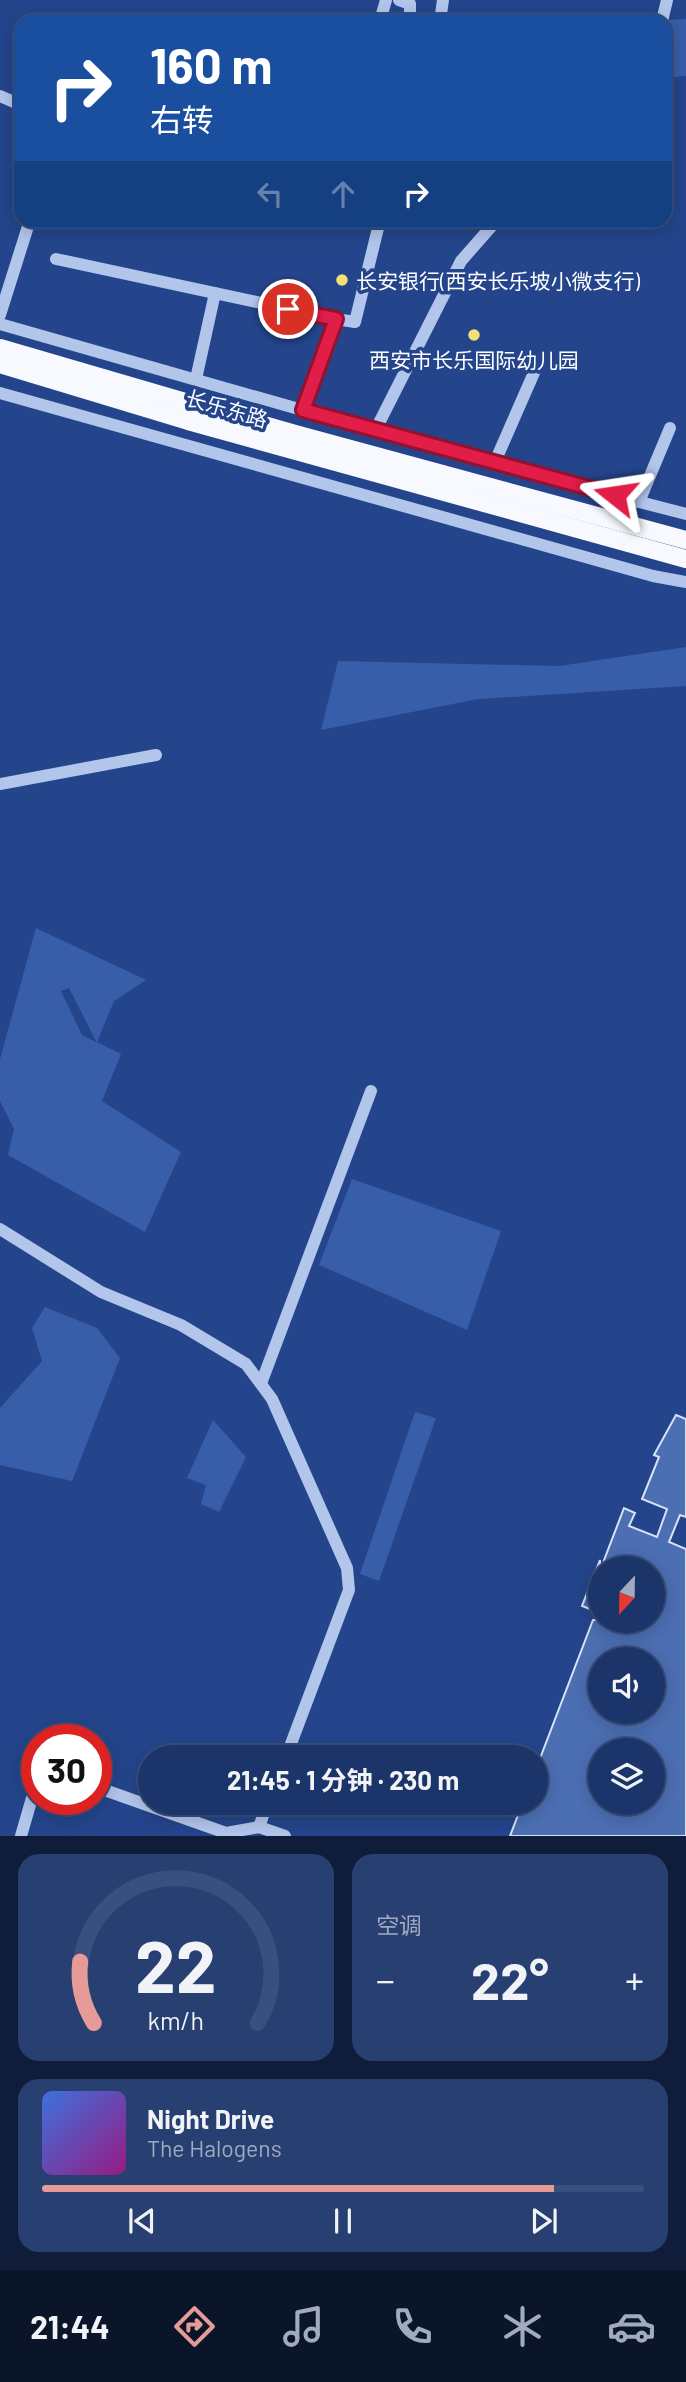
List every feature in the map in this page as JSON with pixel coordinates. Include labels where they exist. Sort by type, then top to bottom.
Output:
[{"type":"main road","name":"长乐东路","points":[[0,348],[484,487],[686,540]]},
{"type":"main road","name":"长乐东路","points":[[0,364],[252,439],[686,559]]},
{"type":"street","points":[[399,0],[410,4],[410,14]]},
{"type":"street","points":[[0,315],[27,228]]},
{"type":"street","points":[[56,259],[355,322],[378,228]]},
{"type":"street","points":[[375,431],[461,261],[490,228]]},
{"type":"street","points":[[196,379],[215,293]]},
{"type":"street","points":[[303,410],[336,319]]},
{"type":"street","points":[[0,324],[494,464],[686,514]]},
{"type":"street","points":[[494,464],[540,359]]},
{"type":"street","points":[[0,393],[653,576],[686,582]]},
{"type":"street","points":[[639,502],[670,428]]},
{"type":"street","points":[[0,785],[156,755]]},
{"type":"street","points":[[262,1381],[371,1091]]},
{"type":"street","points":[[0,1229],[101,1292],[181,1325],[246,1364],[262,1381],[347,1568],[349,1590],[291,1745]]},
{"type":"street","points":[[112,1793],[226,1833],[259,1827],[285,1836]]},
{"type":"street","points":[[21,1836],[27,1815]]},
{"type":"street","points":[[259,1827],[263,1815]]},
{"type":"shaded area","points":[[686,19],[686,76],[672,77],[672,20]]},
{"type":"shaded area","points":[[686,647],[686,686],[478,699],[321,730],[338,661],[559,666]]},
{"type":"shaded area","points":[[36,928],[146,980],[114,1001],[97,1042],[121,1054],[102,1101],[181,1152],[145,1232],[8,1155],[14,1129],[0,1101],[0,1059]],"holes":[[[69,988],[96,1042],[82,1035],[61,991]]]},
{"type":"shaded area","points":[[352,1179],[501,1231],[467,1330],[319,1265]]},
{"type":"shaded area","points":[[45,1307],[97,1328],[120,1358],[72,1481],[0,1465],[0,1408],[42,1361],[32,1328]]},
{"type":"shaded area","points":[[415,1412],[436,1418],[379,1581],[360,1574]]},
{"type":"shaded area","points":[[213,1420],[246,1457],[219,1512],[201,1504],[206,1485],[187,1478]]},
{"type":"building","points":[[676,1415],[686,1419],[686,1517],[680,1515],[669,1542],[686,1549],[686,1836],[510,1836],[518,1815],[548,1815],[548,1745],[545,1745],[588,1633],[665,1633],[665,1556],[606,1556],[624,1508],[635,1513],[629,1526],[657,1537],[667,1509],[642,1499],[659,1457],[654,1455]]},
{"type":"building","points":[[588,1591],[588,1608],[582,1606]]},
{"type":"place","name":"长安银行(西安长乐坡小微支行)","points":[[342,280]]},
{"type":"place","name":"西安市长乐国际幼儿园","points":[[474,335]]},
{"type":"route","points":[[288,309],[336,319],[303,410],[481,461],[615,495]]}]
